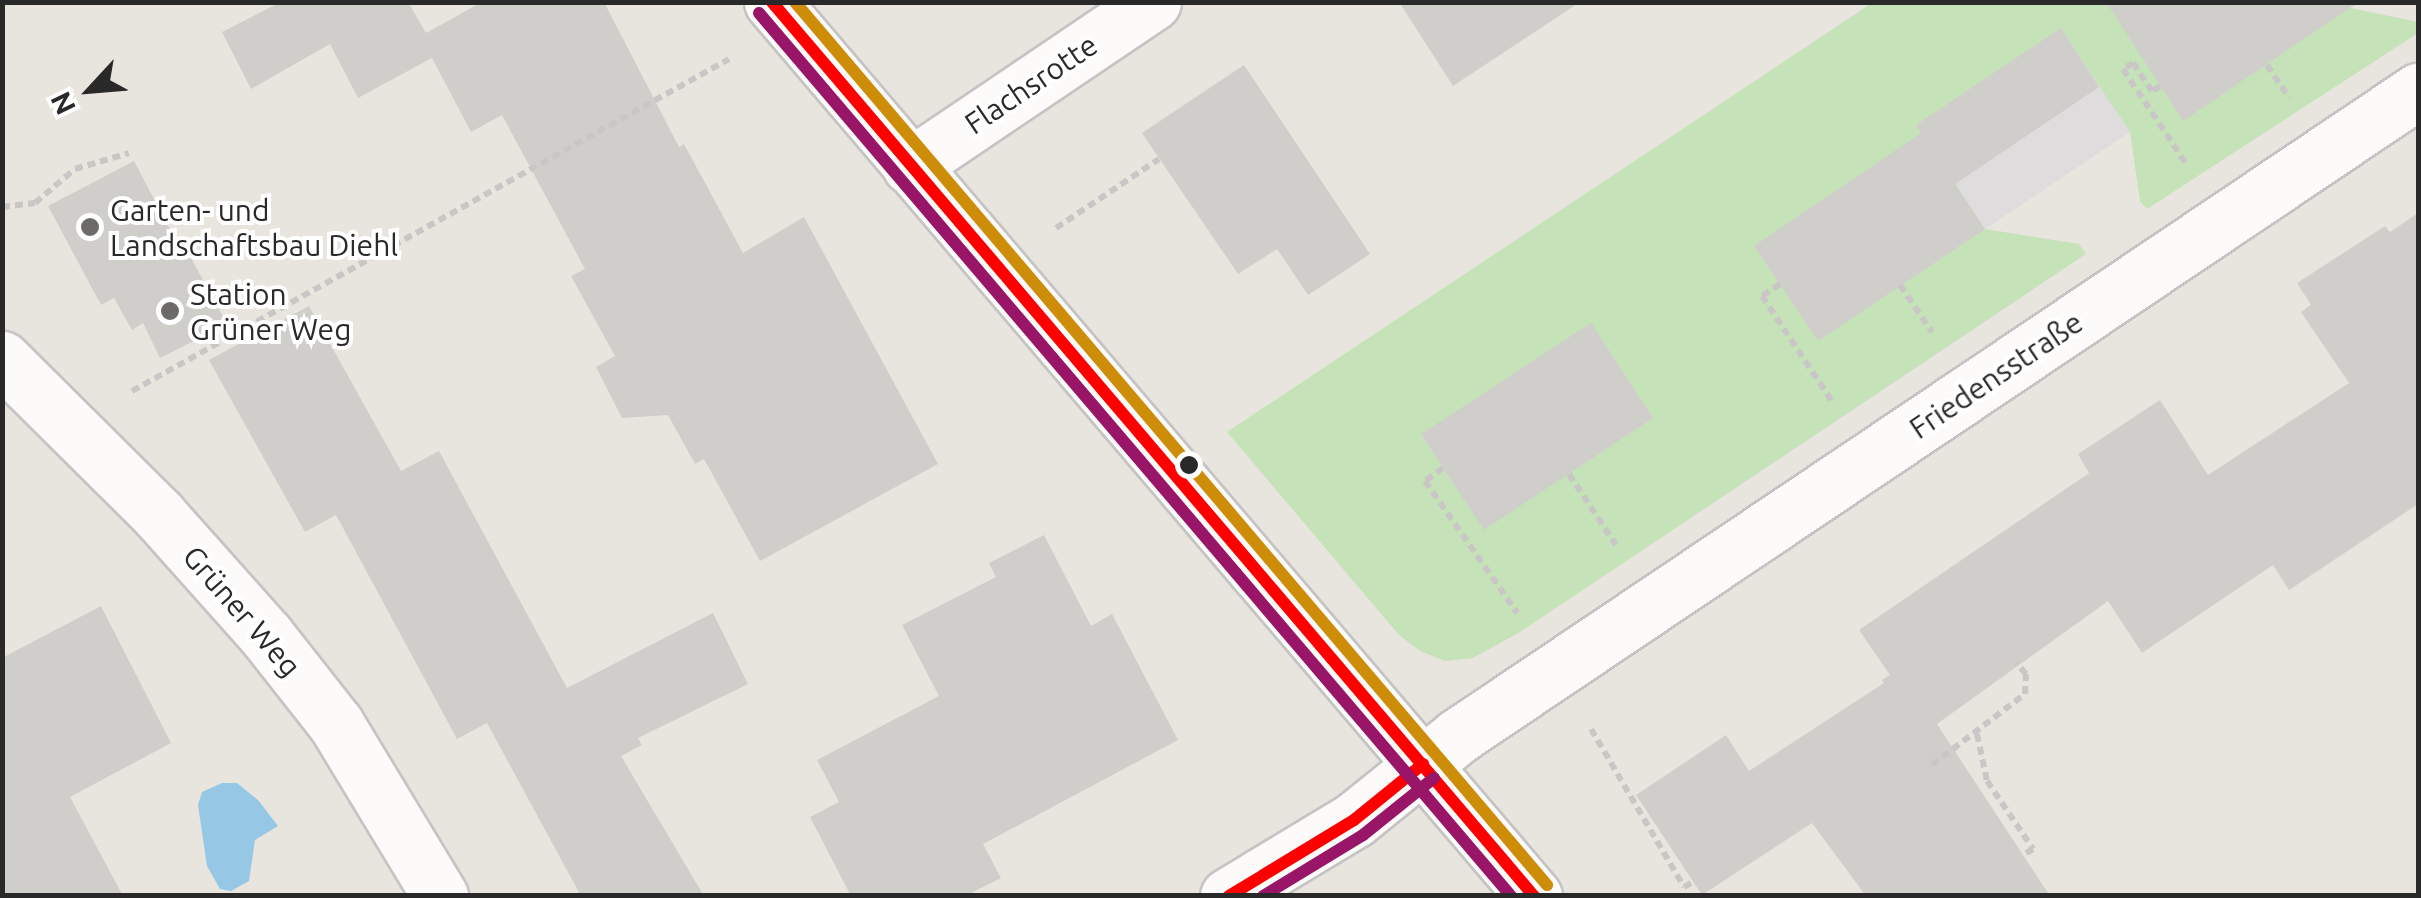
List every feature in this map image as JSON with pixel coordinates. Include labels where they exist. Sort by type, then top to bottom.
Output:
[{"type":"street","name":"Flachsrotte","points":[[910,166],[1153,2]]},
{"type":"street","points":[[782,14],[1534,896]]},
{"type":"street","name":"Friedensstraße","points":[[1228,896],[1354,820],[1422,764],[1655,604],[2418,91]]},
{"type":"street","name":"Grüner Weg","points":[[2,359],[159,516],[278,650],[366,770],[440,896]]},
{"type":"path","points":[[53,408],[112,402],[782,14]]},
{"type":"path","points":[[2160,86],[2152,90],[2133,63],[2123,69],[2225,222]]},
{"type":"path","points":[[2,208],[35,203],[75,169],[129,153]]},
{"type":"path","points":[[997,268],[1160,159]]},
{"type":"path","points":[[1780,284],[1762,296],[1871,459]]},
{"type":"path","points":[[1569,474],[1655,604]]},
{"type":"path","points":[[1932,764],[1977,734],[2025,694],[2026,674],[2016,663]]},
{"type":"path","points":[[1977,734],[1987,782],[2033,848],[2023,855]]},
{"type":"shaded area","points":[[2061,28],[2130,132],[1985,229],[1916,125]]},
{"type":"green space","points":[[2347,2],[2351,8],[2418,22],[2418,33],[2147,209],[2140,201],[2130,132],[2061,29],[1917,125],[1985,229],[2079,244],[2086,254],[1520,632],[1473,658],[1445,661],[1420,651],[1399,635],[1227,432],[1872,3]]},
{"type":"water","points":[[222,783],[237,783],[258,800],[278,826],[255,840],[249,881],[231,891],[220,889],[207,866],[198,805],[202,792]]},
{"type":"building","points":[[281,2],[408,2],[426,33],[482,2],[604,2],[679,147],[684,144],[743,253],[804,217],[938,464],[760,561],[704,459],[695,464],[668,415],[622,418],[596,367],[615,356],[571,276],[585,269],[502,115],[471,132],[432,58],[358,98],[330,44],[251,89],[222,32]]},
{"type":"building","points":[[1399,2],[1580,2],[1453,86]]},
{"type":"building","points":[[2106,2],[2359,2],[2183,121]]},
{"type":"building","points":[[2061,28],[2099,87],[1955,184],[1985,229],[1818,341],[1754,246],[1921,133],[1916,125]]},
{"type":"building","points":[[1244,65],[1370,254],[1308,295],[1277,249],[1238,274],[1142,133]]},
{"type":"building","points":[[134,161],[186,260],[191,258],[227,324],[160,358],[143,323],[132,330],[114,298],[101,305],[48,206]]},
{"type":"building","points":[[2418,213],[2418,504],[2289,590],[2273,565],[2142,653],[2108,601],[1937,724],[2050,896],[1866,896],[1812,823],[1702,895],[1636,795],[1726,735],[1749,771],[1884,683],[1882,680],[1890,675],[1859,630],[2089,473],[2078,454],[2160,400],[2208,475],[2349,383],[2301,312],[2311,305],[2297,283],[2385,226],[2390,232]]},
{"type":"building","points":[[309,306],[401,471],[439,451],[567,688],[713,613],[748,684],[638,738],[642,745],[621,756],[704,896],[581,896],[487,723],[457,739],[336,515],[305,532],[209,360]]},
{"type":"building","points":[[1591,323],[1653,418],[1484,530],[1421,434]]},
{"type":"building","points":[[1044,535],[1091,626],[1112,614],[1178,740],[983,844],[1001,878],[965,896],[851,896],[810,817],[839,802],[817,760],[939,696],[902,625],[996,577],[989,563]]},
{"type":"building","points":[[101,606],[171,743],[70,797],[123,896],[2,896],[2,658]]},
{"type":"transit line","points":[[772,2],[1534,896]]},
{"type":"transit line","points":[[795,2],[1547,885]]},
{"type":"transit line","points":[[759,13],[1511,896]]},
{"type":"transit line","points":[[1229,896],[1354,820],[1423,764]]},
{"type":"transit line","points":[[1263,896],[1363,835],[1434,778]]},
{"type":"place","name":"Garten- und Landschaftsbau Diehl","points":[[90,227]]},
{"type":"place","name":"Station Grüner Weg","points":[[170,311]]}]
